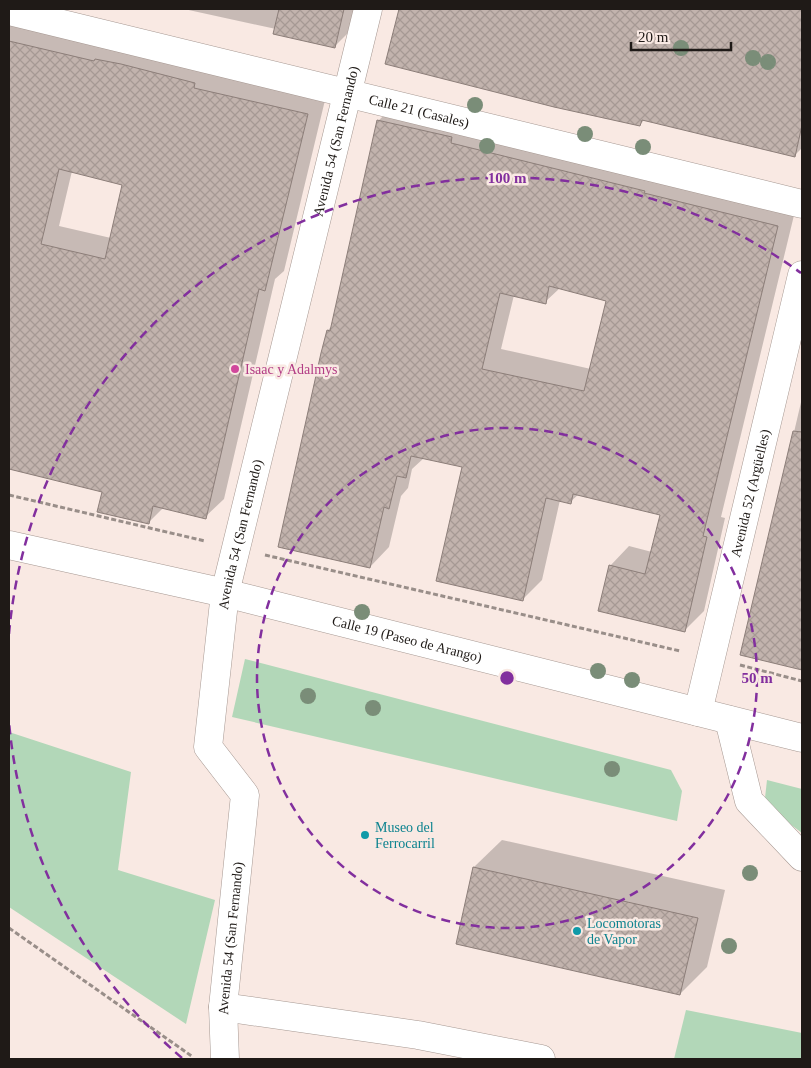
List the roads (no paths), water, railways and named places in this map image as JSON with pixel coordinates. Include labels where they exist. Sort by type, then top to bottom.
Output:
[{"type":"street","name":"Avenida 54 (San Fernando)","points":[[225,1059],[223,1007],[245,795],[208,747],[225,593],[368,9]]},
{"type":"street","name":"Calle 21 (Casales)","points":[[9,11],[802,204]]},
{"type":"street","name":"Avenida 52 (Argüelles)","points":[[698,712],[802,275]]},
{"type":"street","name":"Calle 19 (Paseo de Arango)","points":[[9,545],[225,593],[802,738]]},
{"type":"street","points":[[729,720],[750,801],[802,857]]},
{"type":"street","points":[[223,1007],[418,1035],[541,1059]]},
{"type":"place","name":"Isaac y Adalmys","points":[[235,369]]},
{"type":"place","name":"Museo del Ferrocarril","points":[[365,835]]},
{"type":"place","name":"Locomotoras de Vapor","points":[[577,931]]}]
